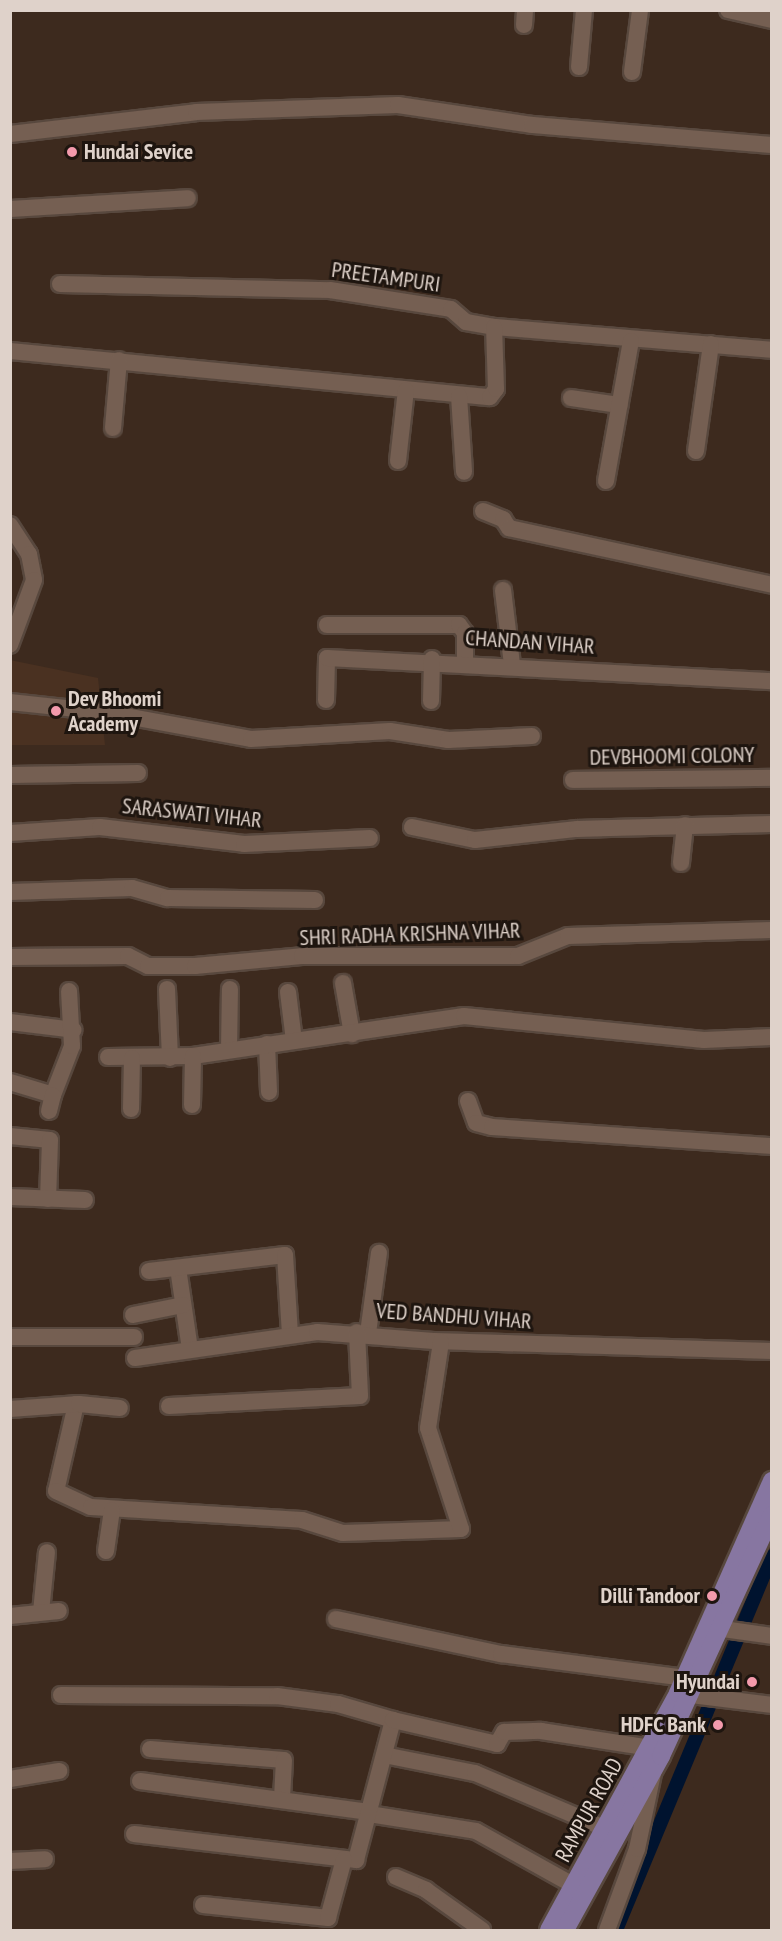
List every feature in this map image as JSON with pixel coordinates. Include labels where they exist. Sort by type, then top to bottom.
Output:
[{"type":"main road","name":"RAMPUR ROAD","points":[[549,1930],[651,1748],[699,1693],[771,1481]]},
{"type":"main road","points":[[564,1930],[734,1631],[771,1515]]},
{"type":"street","points":[[579,68],[584,10]]},
{"type":"street","points":[[632,72],[640,10]]},
{"type":"street","points":[[728,10],[771,20]]},
{"type":"street","points":[[10,134],[196,112],[399,105],[532,125],[771,145]]},
{"type":"street","points":[[10,209],[188,198]]},
{"type":"street","name":"PREETAMPURI","points":[[60,284],[330,290],[451,309],[466,321],[494,327],[631,341],[711,344],[771,350]]},
{"type":"street","points":[[10,351],[119,360],[459,396],[494,394],[494,327]]},
{"type":"street","points":[[606,481],[631,341]]},
{"type":"street","points":[[696,451],[711,344]]},
{"type":"street","points":[[114,428],[119,360]]},
{"type":"street","points":[[398,461],[406,390]]},
{"type":"street","points":[[459,396],[464,472]]},
{"type":"street","points":[[571,398],[619,405]]},
{"type":"street","points":[[483,511],[503,519],[509,528],[771,585]]},
{"type":"street","points":[[10,645],[34,580],[29,554],[12,530]]},
{"type":"street","points":[[503,590],[512,664]]},
{"type":"street","points":[[327,625],[459,625],[465,633],[465,661]]},
{"type":"street","name":"CHANDAN VIHAR","points":[[326,700],[327,658],[432,659],[771,681]]},
{"type":"street","points":[[431,701],[432,659]]},
{"type":"street","points":[[10,702],[104,712],[251,740],[390,731],[448,740],[532,736]]},
{"type":"street","points":[[10,775],[138,773]]},
{"type":"street","name":"DEVBHOOMI COLONY","points":[[573,780],[771,778]]},
{"type":"street","points":[[412,827],[475,840],[685,825],[771,824]]},
{"type":"street","points":[[681,863],[685,825]]},
{"type":"street","name":"SARASWATI VIHAR","points":[[10,833],[100,827],[244,844],[370,838]]},
{"type":"street","points":[[10,892],[132,888],[168,898],[315,900]]},
{"type":"street","name":"SHRI RADHA KRISHNA VIHAR","points":[[10,957],[128,956],[148,966],[195,966],[302,956],[519,956],[568,936],[771,930]]},
{"type":"street","points":[[343,983],[352,1034]]},
{"type":"street","points":[[167,989],[170,1058]]},
{"type":"street","points":[[229,1050],[230,989]]},
{"type":"street","points":[[10,1082],[51,1103],[74,1030],[69,991]]},
{"type":"street","points":[[288,992],[294,1041]]},
{"type":"street","points":[[108,1057],[193,1056],[464,1016],[704,1040],[771,1037]]},
{"type":"street","points":[[10,1022],[74,1030]]},
{"type":"street","points":[[267,1044],[269,1092]]},
{"type":"street","points":[[192,1106],[193,1056]]},
{"type":"street","points":[[131,1109],[132,1058]]},
{"type":"street","points":[[468,1101],[476,1123],[492,1127],[771,1146]]},
{"type":"street","points":[[10,1136],[50,1140],[48,1199]]},
{"type":"street","points":[[10,1197],[85,1200]]},
{"type":"street","points":[[169,1406],[360,1396],[363,1332],[379,1253]]},
{"type":"street","points":[[148,1271],[287,1256],[290,1335]]},
{"type":"street","points":[[178,1268],[190,1349]]},
{"type":"street","points":[[133,1315],[183,1305]]},
{"type":"street","name":"VED BANDHU VIHAR","points":[[135,1358],[290,1335],[363,1332],[441,1342],[771,1351]]},
{"type":"street","points":[[10,1338],[134,1337]]},
{"type":"street","points":[[76,1404],[56,1492],[112,1510],[302,1520],[342,1533],[461,1529],[428,1428],[441,1342]]},
{"type":"street","points":[[10,1409],[76,1404],[120,1408]]},
{"type":"street","points":[[106,1551],[112,1510]]},
{"type":"street","points":[[41,1612],[47,1552]]},
{"type":"street","points":[[10,1616],[59,1611]]},
{"type":"street","points":[[336,1619],[501,1654],[771,1705]]},
{"type":"street","points":[[734,1631],[771,1636]]},
{"type":"street","points":[[61,1695],[277,1696],[338,1704],[393,1720],[497,1744],[504,1731],[542,1731],[651,1748]]},
{"type":"street","points":[[134,1834],[344,1859],[357,1857],[393,1720]]},
{"type":"street","points":[[150,1749],[284,1760],[282,1797]]},
{"type":"street","points":[[384,1755],[475,1773],[606,1829]]},
{"type":"street","points":[[10,1779],[59,1771]]},
{"type":"street","points":[[607,1930],[637,1849],[653,1771]]},
{"type":"street","points":[[140,1781],[282,1797],[476,1831],[575,1886]]},
{"type":"street","points":[[10,1861],[45,1859]]},
{"type":"street","points":[[202,1905],[328,1918],[344,1859]]},
{"type":"street","points":[[396,1877],[426,1890],[482,1930]]},
{"type":"shaded area","name":"Dev Bhoomi Academy","points":[[10,660],[98,678],[105,745],[11,745]]},
{"type":"waterway","points":[[616,1930],[772,1556]]},
{"type":"place","name":"Hundai Sevice","points":[[72,152]]},
{"type":"place","name":"Dev Bhoomi Academy","points":[[56,711]]},
{"type":"place","name":"Dilli Tandoor","points":[[712,1596]]},
{"type":"place","name":"Hyundai","points":[[752,1682]]},
{"type":"place","name":"HDFC Bank","points":[[718,1725]]}]
